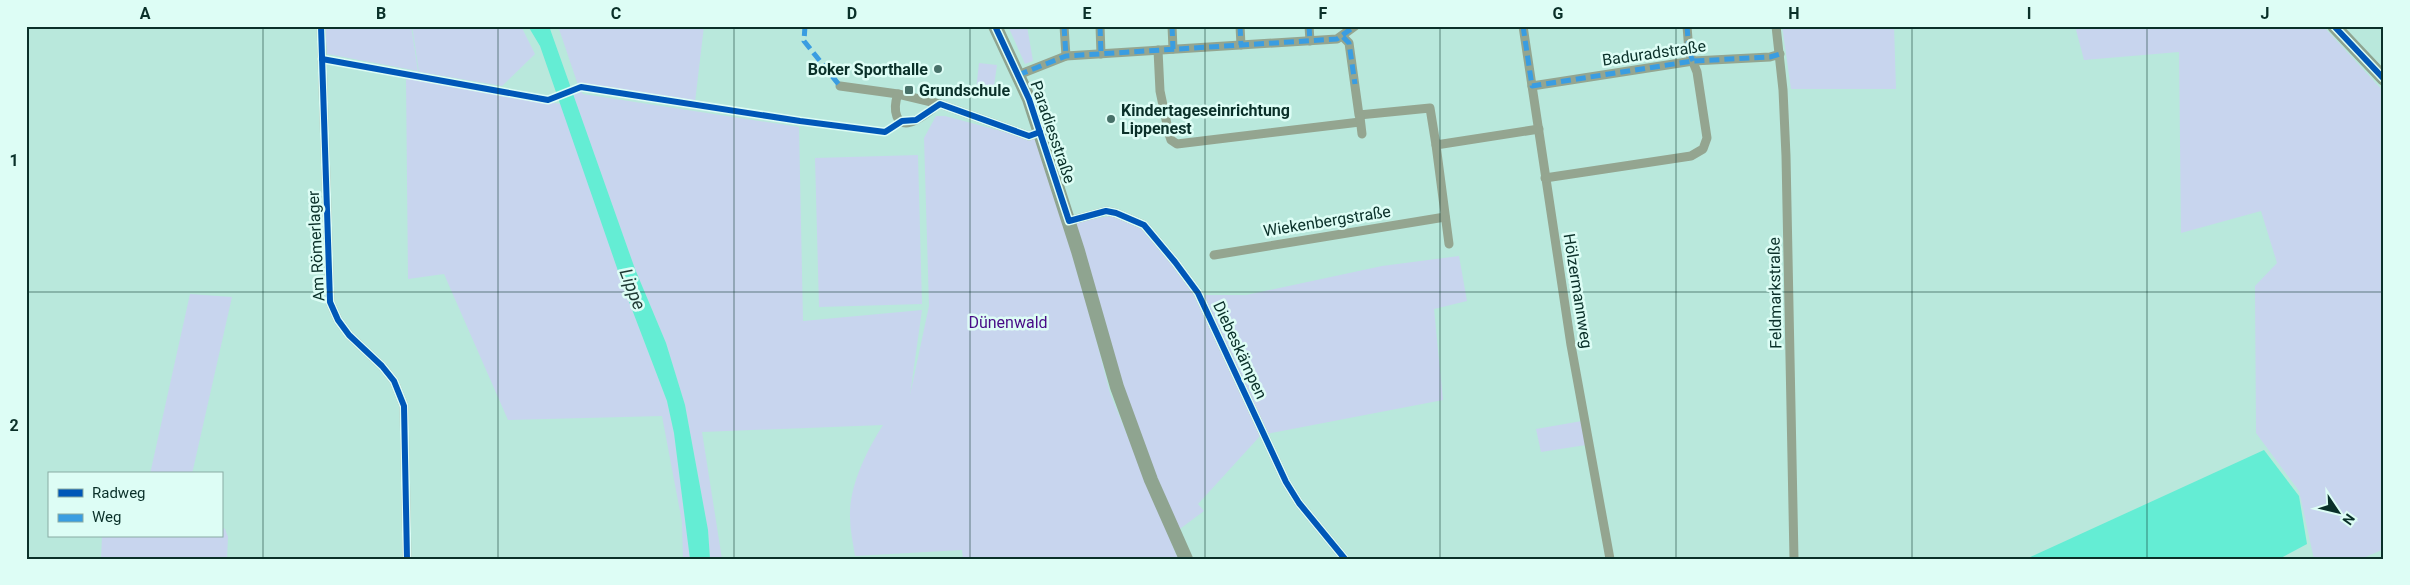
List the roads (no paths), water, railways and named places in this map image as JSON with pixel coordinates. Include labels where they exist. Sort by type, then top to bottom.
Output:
[{"type":"main road","name":"Paradiesstraße","points":[[995,26],[1018,75],[1040,132],[1069,221],[1118,387],[1151,480],[1186,559]]},
{"type":"main road","points":[[2334,26],[2384,80]]},
{"type":"street","name":"Am Römerlager","points":[[321,26],[330,302],[338,320],[349,335],[382,366],[394,381],[404,406],[407,559]]},
{"type":"street","points":[[1064,26],[1066,56]]},
{"type":"street","points":[[1100,26],[1101,54]]},
{"type":"street","points":[[1172,26],[1173,50]]},
{"type":"street","points":[[1240,26],[1241,45]]},
{"type":"street","points":[[1309,26],[1310,41]]},
{"type":"street","points":[[1018,75],[1066,56],[1337,39],[1343,37],[1354,26]]},
{"type":"street","name":"Hölzermannweg","points":[[1524,26],[1545,178],[1610,559]]},
{"type":"street","points":[[1545,178],[1691,156],[1703,149],[1707,138],[1697,72],[1690,52],[1687,26]]},
{"type":"street","name":"Feldmarkstraße","points":[[1776,26],[1780,54],[1786,156],[1794,559]]},
{"type":"street","points":[[1343,37],[1349,43],[1362,134]]},
{"type":"street","points":[[1158,50],[1160,91],[1169,134],[1171,140],[1177,144],[1430,108],[1449,244]]},
{"type":"street","name":"Baduradstraße","points":[[1532,86],[1693,61],[1770,57],[1780,54]]},
{"type":"street","points":[[840,86],[898,94],[940,104],[1029,136],[1040,132]]},
{"type":"street","points":[[898,94],[894,112],[898,119],[902,121],[916,120],[940,104]]},
{"type":"street","points":[[1436,145],[1539,129]]},
{"type":"street","name":"Diebeskämpen","points":[[1069,221],[1106,211],[1116,213],[1144,225],[1175,262],[1198,293],[1286,482],[1299,503],[1345,559]]},
{"type":"street","name":"Wiekenbergstraße","points":[[1214,255],[1445,216]]},
{"type":"water","name":"Lippe","points":[[528,26],[549,26],[635,269],[666,343],[685,405],[708,530],[710,559],[690,559],[674,433],[667,401],[625,291],[540,46]]},
{"type":"water","points":[[2264,450],[2299,496],[2307,544],[2279,559],[2026,559]]},
{"type":"place","name":"Boker Sporthalle","points":[[938,69]]},
{"type":"place","name":"Grundschule","points":[[909,90]]},
{"type":"place","name":"Kindertageseinrichtung Lippenest","points":[[1111,119]]},
{"type":"park label","name":"Dünenwald","points":[[1008,322]]}]
